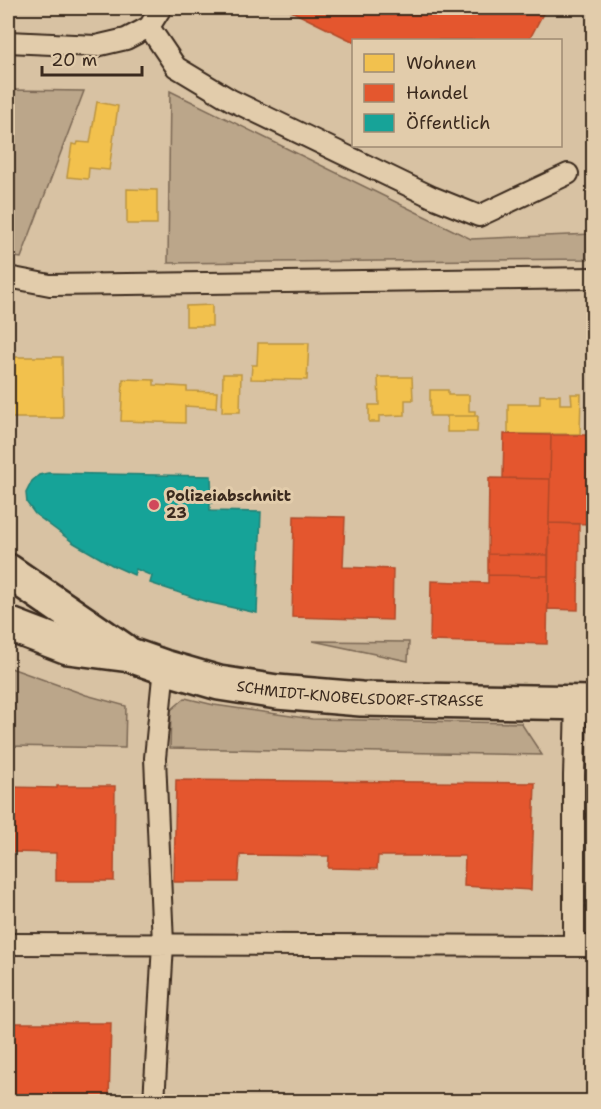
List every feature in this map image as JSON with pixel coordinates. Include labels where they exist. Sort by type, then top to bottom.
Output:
[{"type":"street","name":"SCHMIDT-KNOBELSDORF-STRASSE","points":[[8,571],[130,655]]},
{"type":"street","name":"SCHMIDT-KNOBELSDORF-STRASSE","points":[[8,624],[68,647],[130,655],[219,683],[277,692],[361,699],[585,703]]},
{"type":"lane","points":[[8,42],[96,46],[126,39],[150,27],[161,8]]},
{"type":"lane","points":[[150,27],[176,67],[231,100],[432,197],[479,216],[568,174]]},
{"type":"lane","points":[[8,31],[37,44]]},
{"type":"lane","points":[[8,277],[50,285],[594,278]]},
{"type":"lane","points":[[154,1101],[163,944],[155,758],[164,667]]},
{"type":"lane","points":[[574,946],[574,776],[585,703]]},
{"type":"lane","points":[[8,944],[594,946]]},
{"type":"shaded area","points":[[8,90],[84,91],[21,258],[8,256]]},
{"type":"shaded area","points":[[170,91],[471,239],[593,234],[593,259],[168,263]]},
{"type":"shaded area","points":[[313,641],[409,642],[408,661]]},
{"type":"shaded area","points":[[8,667],[86,695],[126,706],[125,748],[8,746]]},
{"type":"shaded area","points":[[185,698],[214,705],[312,719],[521,723],[542,755],[170,748],[171,710]]},
{"type":"building: Wohnen","points":[[97,102],[118,106],[109,170],[89,168],[88,179],[67,177],[72,144],[90,143]]},
{"type":"building: Wohnen","points":[[127,189],[157,190],[157,224],[127,224]]},
{"type":"building: Wohnen","points":[[212,305],[212,326],[186,326],[186,306]]},
{"type":"building: Wohnen","points":[[258,343],[309,343],[307,380],[251,379],[252,365],[257,365]]},
{"type":"building: Wohnen","points":[[10,357],[62,357],[63,418],[11,418]]},
{"type":"building: Wohnen","points":[[223,374],[241,374],[240,412],[222,412]]},
{"type":"building: Wohnen","points":[[378,377],[412,377],[413,400],[405,400],[405,415],[379,416],[379,422],[369,422],[369,405],[379,405]]},
{"type":"building: Wohnen","points":[[123,379],[154,380],[154,385],[187,387],[187,391],[217,392],[216,408],[185,406],[185,423],[121,421]]},
{"type":"building: Wohnen","points":[[430,390],[448,390],[448,395],[469,395],[469,411],[475,411],[475,416],[430,416]]},
{"type":"building: Wohnen","points":[[571,394],[581,394],[580,434],[508,434],[508,404],[540,404],[540,395],[560,395],[560,404],[572,404]]},
{"type":"building: Wohnen","points":[[447,416],[478,416],[477,432],[447,432]]},
{"type":"building: Handel","points":[[285,8],[546,8],[530,39],[352,39],[352,41]]},
{"type":"building: Handel","points":[[504,434],[551,435],[550,479],[503,478]]},
{"type":"building: Handel","points":[[551,435],[594,435],[594,524],[549,523]]},
{"type":"building: Handel","points":[[489,478],[550,479],[548,555],[488,554]]},
{"type":"building: Handel","points":[[294,516],[345,517],[343,567],[393,569],[392,620],[292,617]]},
{"type":"building: Handel","points":[[549,523],[579,524],[578,610],[548,609]]},
{"type":"building: Handel","points":[[488,554],[548,555],[548,576],[488,575]]},
{"type":"building: Handel","points":[[488,575],[548,576],[547,644],[430,641],[431,581],[488,583]]},
{"type":"building: Handel","points":[[176,780],[535,783],[531,890],[464,886],[465,856],[378,856],[377,869],[328,868],[329,856],[240,855],[238,882],[174,882]]},
{"type":"building: Handel","points":[[57,786],[115,786],[114,881],[56,881],[56,853],[8,852],[8,787],[57,788]]},
{"type":"building: Handel","points":[[8,1023],[111,1023],[109,1102],[8,1102]]},
{"type":"building: Öffentlich","points":[[48,473],[211,476],[210,511],[261,512],[257,613],[207,602],[150,583],[152,576],[136,569],[134,575],[74,543],[35,514],[27,503],[26,493],[32,481],[39,475]]},
{"type":"place","name":"Polizeiabschnitt 23","points":[[154,505]]}]
